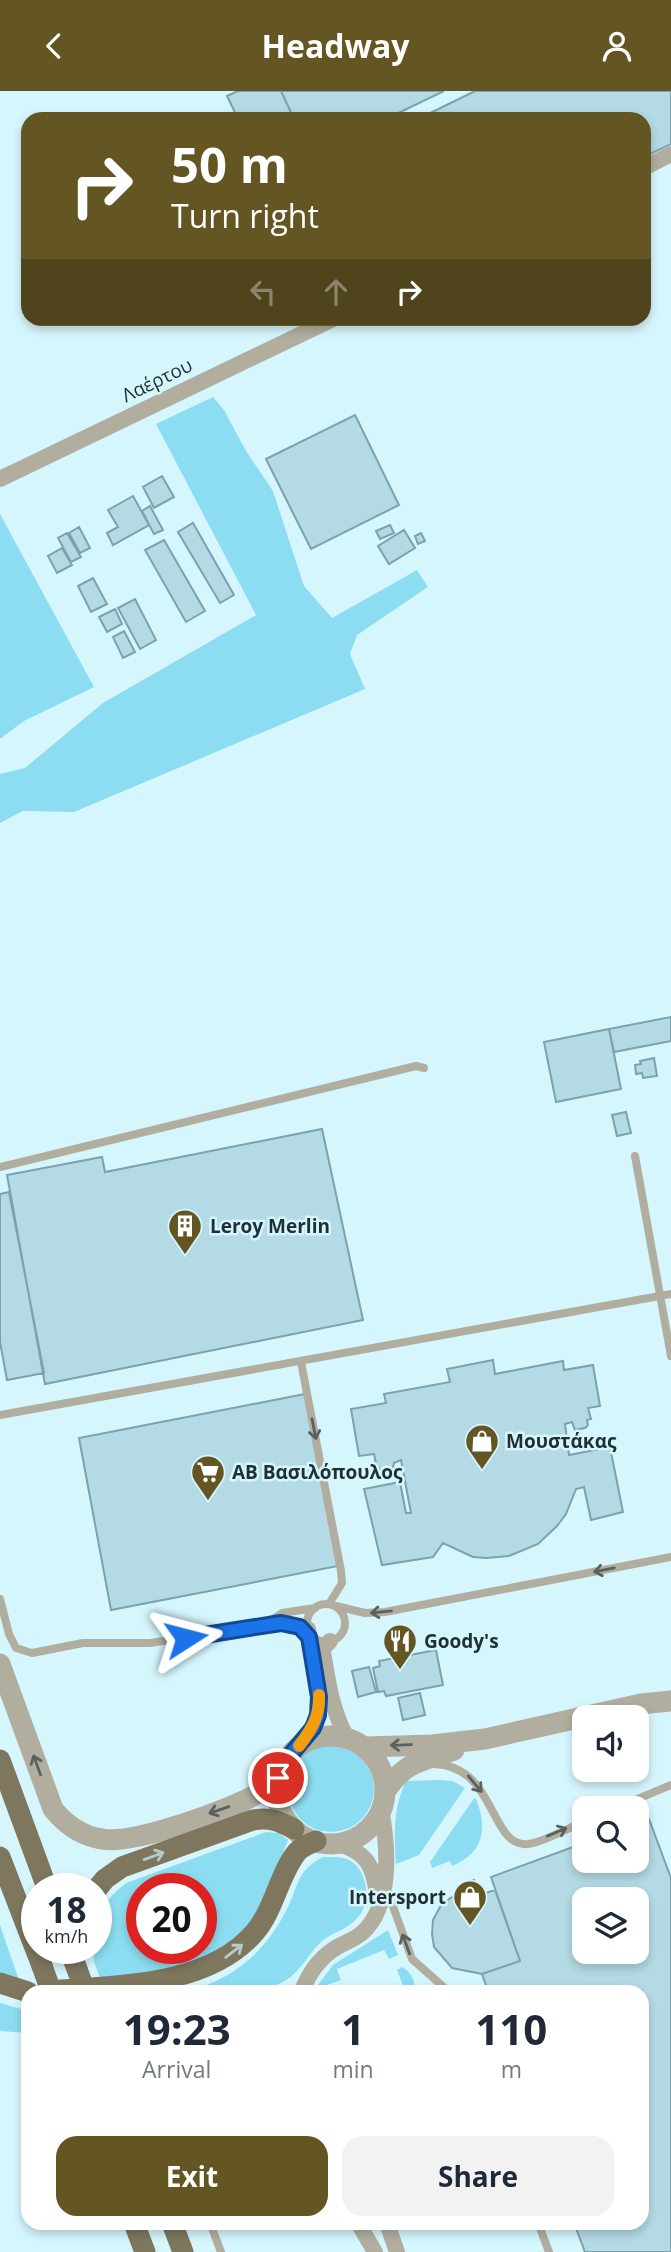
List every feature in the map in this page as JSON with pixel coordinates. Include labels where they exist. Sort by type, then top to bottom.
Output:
[{"type":"main road","points":[[0,1760],[41,1873]]},
{"type":"main road","points":[[112,1874],[122,1867],[253,1820],[279,1820],[294,1829]]},
{"type":"main road","points":[[107,1985],[197,1972],[234,1952],[256,1931],[275,1900],[289,1865],[298,1851],[305,1845],[325,1842]]},
{"type":"main road","points":[[0,1857],[49,1985]]},
{"type":"main road","points":[[75,1964],[83,1985]]},
{"type":"main road","points":[[77,1964],[77,1969]]},
{"type":"main road","points":[[0,1983],[21,1990]]},
{"type":"main road","points":[[137,2230],[145,2252]]},
{"type":"main road","points":[[175,2230],[183,2252]]},
{"type":"street","points":[[651,165],[671,155]]},
{"type":"street","name":"Λαέρτου","points":[[0,479],[318,326]]},
{"type":"street","points":[[309,1633],[319,1697],[318,1715],[313,1728],[282,1765],[278,1778],[279,1806],[294,1829],[325,1842],[348,1847],[367,1860],[375,1880],[377,1907]]},
{"type":"street","points":[[304,1985],[318,1963],[332,1950],[361,1934],[372,1922],[386,1872],[383,1775],[376,1760],[356,1742],[335,1713],[323,1652],[330,1641]]},
{"type":"street","points":[[0,1664],[53,1809],[65,1824],[84,1834],[104,1840],[126,1840],[146,1835],[238,1804],[259,1793],[278,1778]]},
{"type":"street","points":[[641,1704],[671,1692]]},
{"type":"street","points":[[300,1745],[323,1736],[356,1742],[432,1745],[485,1739],[641,1704],[671,1701]]},
{"type":"street","points":[[325,1842],[358,1836],[368,1829],[396,1776],[404,1769],[485,1739]]},
{"type":"street","points":[[362,2230],[375,2252]]},
{"type":"street","points":[[389,2230],[397,2252]]},
{"type":"lane","points":[[0,1167],[416,1066],[424,1068]]},
{"type":"lane","points":[[635,1156],[671,1356]]},
{"type":"lane","points":[[0,1415],[671,1294]]},
{"type":"lane","points":[[301,1362],[341,1571],[342,1583],[332,1605]]},
{"type":"lane","points":[[265,1624],[282,1613],[332,1605],[365,1613],[385,1612],[671,1557]]},
{"type":"lane","points":[[0,1599],[9,1635],[16,1648],[32,1653],[83,1643],[149,1643],[265,1624],[294,1624],[314,1638],[330,1641],[341,1635],[344,1629],[344,1616],[332,1605]]},
{"type":"lane","points":[[309,1633],[308,1617],[315,1608]]},
{"type":"lane","points":[[414,1764],[440,1765],[469,1775],[485,1795],[502,1830],[511,1840],[530,1844],[572,1826]]},
{"type":"lane","points":[[645,1796],[671,1785]]},
{"type":"lane","points":[[384,1883],[412,1959],[441,1985]]},
{"type":"lane","points":[[213,2230],[221,2252]]},
{"type":"lane","points":[[541,2230],[549,2252]]},
{"type":"shaded area","points":[[213,397],[224,410],[246,451],[273,491],[304,586],[332,618],[417,570],[428,587],[357,635],[350,654],[365,689],[74,812],[23,811],[0,823],[0,774],[25,768],[103,703],[256,615],[156,424]]},
{"type":"shaded area","points":[[0,514],[94,687],[24,721],[0,739]]},
{"type":"shaded area","points":[[331,1746],[355,1753],[367,1765],[374,1789],[367,1813],[355,1825],[331,1832],[307,1825],[295,1813],[288,1789],[295,1765],[307,1753]]},
{"type":"shaded area","points":[[406,1781],[453,1781],[465,1788],[419,1855],[396,1864],[397,1811]]},
{"type":"shaded area","points":[[475,1797],[482,1818],[481,1837],[477,1846],[471,1854],[452,1866],[450,1861],[432,1868],[430,1862]]},
{"type":"shaded area","points":[[266,1832],[279,1833],[288,1840],[251,1927],[217,1950],[217,1873],[153,1873]]},
{"type":"shaded area","points":[[323,1857],[336,1857],[349,1860],[360,1871],[364,1878],[366,1895],[362,1911],[354,1921],[322,1941],[298,1969],[281,1983],[205,1985],[233,1972],[269,1939],[287,1909],[299,1879],[314,1862]]},
{"type":"shaded area","points":[[126,1883],[126,1964],[197,1964],[100,1978],[95,1964],[112,1964],[112,1896]]},
{"type":"shaded area","points":[[0,1925],[20,1983],[0,1973]]},
{"type":"shaded area","points":[[388,1930],[398,1955],[389,1959],[384,1950],[337,1969],[341,1980],[318,1985],[333,1965]]},
{"type":"shaded area","points":[[402,1967],[408,1971],[415,1985],[403,1985],[397,1970]]},
{"type":"shaded area","points":[[0,2003],[21,2009],[21,2032],[0,2031]]},
{"type":"building","points":[[238,91],[281,91],[291,112],[235,112],[227,96]]},
{"type":"building","points":[[281,91],[444,91],[400,112],[291,112]]},
{"type":"building","points":[[475,91],[671,91],[671,144],[651,154],[651,112],[432,112]]},
{"type":"building","points":[[355,415],[399,505],[311,549],[266,459]]},
{"type":"building","points":[[162,476],[174,497],[154,508],[143,487]]},
{"type":"building","points":[[133,496],[149,525],[113,545],[107,533],[118,527],[108,510]]},
{"type":"building","points":[[150,506],[163,530],[154,534],[142,511]]},
{"type":"building","points":[[193,523],[234,595],[220,603],[178,532]]},
{"type":"building","points":[[390,525],[394,533],[380,539],[376,531]]},
{"type":"building","points":[[79,527],[90,548],[80,553],[69,533]]},
{"type":"building","points":[[404,530],[415,548],[389,564],[378,546]]},
{"type":"building","points":[[67,533],[81,557],[71,562],[58,538]]},
{"type":"building","points":[[421,533],[425,541],[418,544],[415,536]]},
{"type":"building","points":[[164,540],[205,611],[186,622],[145,550]]},
{"type":"building","points":[[62,548],[72,565],[57,573],[48,556]]},
{"type":"building","points":[[93,578],[107,604],[91,612],[78,586]]},
{"type":"building","points":[[135,599],[156,640],[140,649],[118,608]]},
{"type":"building","points":[[115,609],[122,624],[107,632],[99,617]]},
{"type":"building","points":[[124,631],[135,652],[123,658],[113,637]]},
{"type":"building","points":[[671,1017],[671,1041],[614,1052],[609,1029]]},
{"type":"building","points":[[609,1029],[621,1089],[556,1102],[544,1042]]},
{"type":"building","points":[[654,1058],[657,1076],[643,1078],[642,1073],[636,1074],[635,1065]]},
{"type":"building","points":[[626,1112],[631,1133],[617,1136],[612,1115]]},
{"type":"building","name":"Leroy Merlin","points":[[322,1129],[363,1320],[45,1384],[7,1175],[102,1157],[105,1172]]},
{"type":"building","points":[[9,1192],[44,1373],[7,1380],[0,1342],[0,1194]]},
{"type":"building","points":[[493,1360],[495,1374],[563,1361],[564,1370],[593,1365],[600,1406],[588,1408],[591,1419],[587,1420],[588,1425],[585,1428],[575,1430],[572,1422],[565,1424],[569,1455],[610,1447],[623,1512],[591,1520],[584,1487],[576,1489],[566,1514],[538,1544],[509,1556],[473,1557],[443,1543],[433,1557],[382,1565],[364,1489],[400,1482],[406,1513],[411,1513],[401,1460],[394,1463],[392,1471],[385,1472],[376,1464],[374,1454],[359,1456],[351,1409],[386,1403],[384,1394],[450,1382],[447,1369]]},
{"type":"building","name":"ΑΒ Βασιλόπουλος","points":[[305,1394],[338,1566],[111,1610],[79,1438]]},
{"type":"building","points":[[436,1650],[443,1685],[386,1696],[384,1691],[378,1692],[373,1668],[380,1666],[379,1661]]},
{"type":"building","points":[[369,1667],[376,1692],[358,1697],[352,1671]]},
{"type":"building","points":[[420,1693],[425,1715],[403,1720],[398,1698]]},
{"type":"building","points":[[649,1819],[671,1878],[671,2252],[585,2252],[577,2230],[649,2230],[649,1985],[486,1985],[482,1974],[520,1961],[491,1877],[572,1847],[572,1873],[649,1873]]},
{"type":"building","name":"Intersport","points":[[474,1880],[479,1895],[495,1890],[520,1961],[482,1974],[452,1968],[434,1947],[432,1934],[433,1920],[440,1907],[450,1898],[461,1894],[458,1886]]},
{"type":"slow traffic","points":[[299,1746],[313,1728],[318,1715],[319,1695]]},
{"type":"place","name":"Leroy Merlin","points":[[185,1256]]},
{"type":"place","name":"Μουστάκας","points":[[482,1471]]},
{"type":"place","name":"ΑΒ Βασιλόπουλος","points":[[208,1502]]},
{"type":"place","name":"Goody's","points":[[400,1671]]},
{"type":"place","name":"Intersport","points":[[470,1927]]},
{"type":"route","points":[[186,1638],[281,1623],[294,1624],[309,1637],[319,1697],[318,1715],[313,1728],[282,1765],[278,1778]]}]
